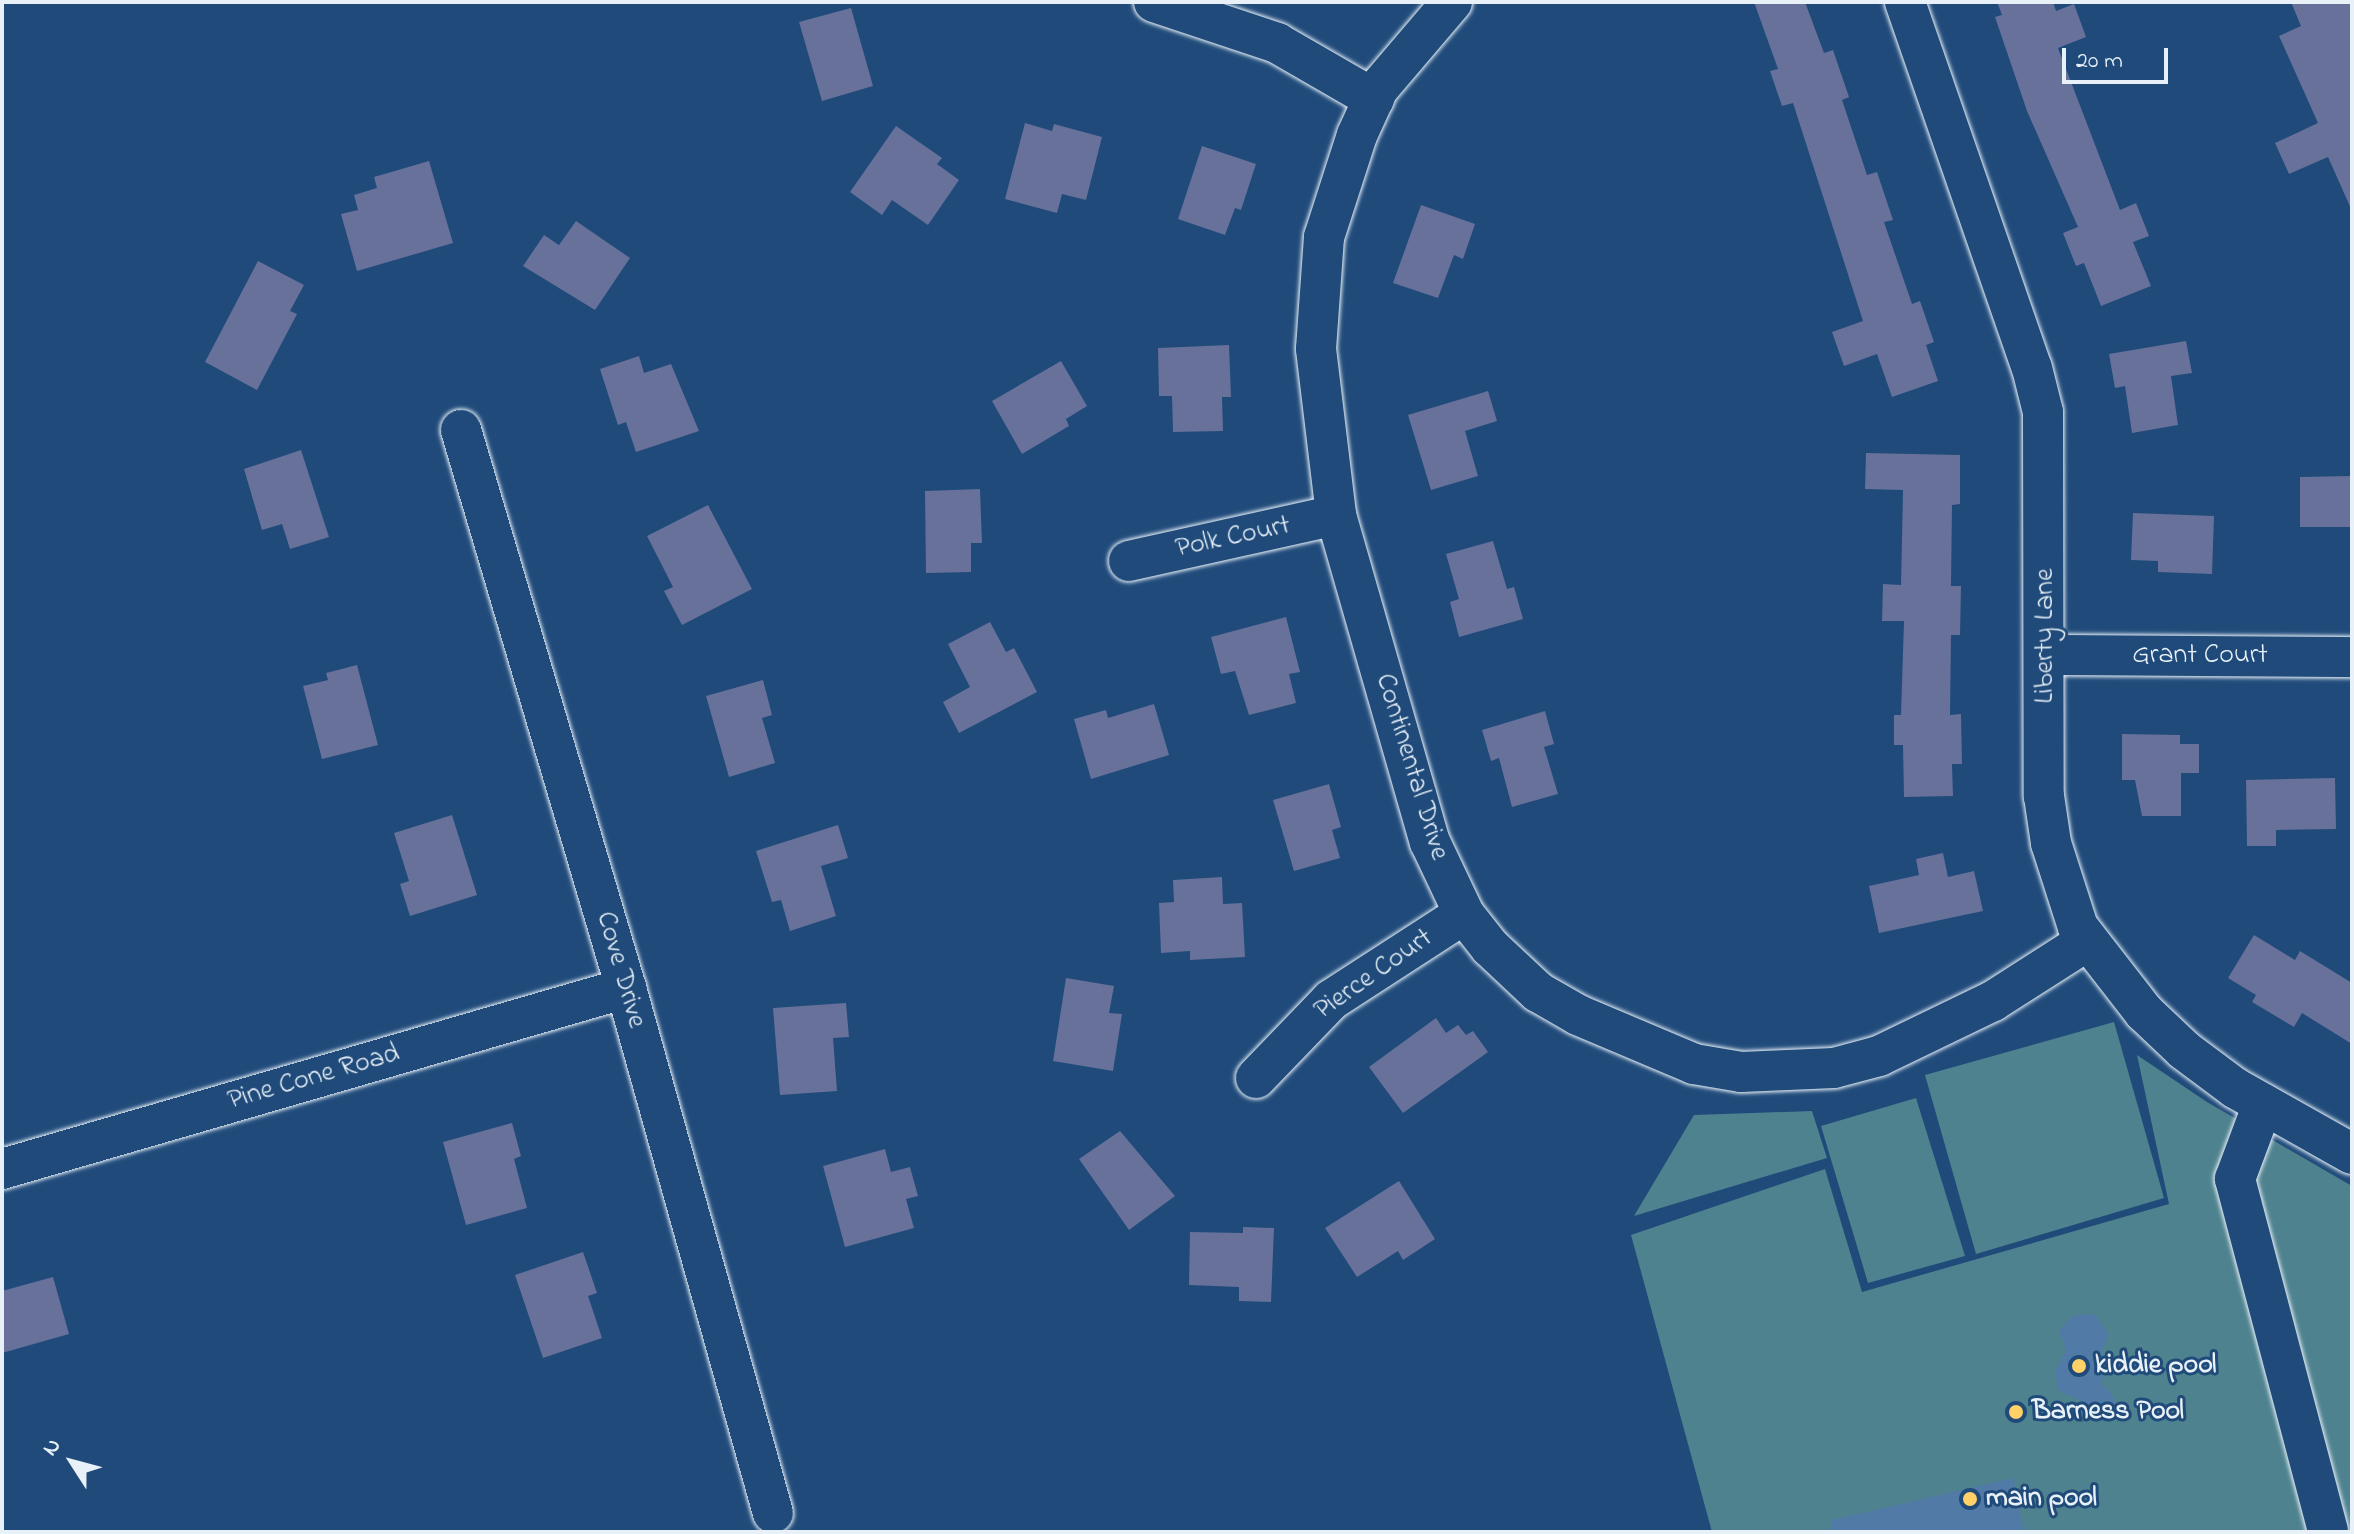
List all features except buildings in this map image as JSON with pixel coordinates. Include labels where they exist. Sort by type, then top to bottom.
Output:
[{"type":"street","points":[[1154,2],[1277,43],[1374,99]]},
{"type":"street","name":"Continental Drive","points":[[1452,2],[1403,56],[1374,99],[1340,182],[1324,237],[1316,293],[1316,349],[1336,515],[1430,842],[1464,914],[1538,992],[1578,1015],[1694,1064],[1741,1072],[1834,1068],[1879,1056],[1993,1001],[2087,941]]},
{"type":"street","name":"Liberty Lane","points":[[1905,2],[2032,368],[2043,412],[2047,655],[2044,796],[2064,888],[2087,941],[2174,1041],[2263,1104],[2352,1154]]},
{"type":"street","name":"Cove Drive","points":[[461,430],[626,988],[773,1513]]},
{"type":"street","name":"Polk Court","points":[[1129,561],[1336,515]]},
{"type":"street","name":"Grant Court","points":[[2047,655],[2352,657]]},
{"type":"street","name":"Pierce Court","points":[[1256,1078],[1331,1000],[1464,914]]},
{"type":"street","name":"Pine Cone Road","points":[[2,1169],[626,988]]},
{"type":"street","points":[[2263,1104],[2235,1179],[2328,1532]]},
{"type":"green space","points":[[2114,1022],[2164,1198],[1976,1254],[1925,1075]]},
{"type":"green space","name":"Barness Pool","points":[[2137,1055],[2207,1102],[2352,1186],[2352,1532],[1712,1532],[1631,1235],[1825,1169],[1862,1292],[2169,1204]]},
{"type":"green space","points":[[1916,1098],[1965,1256],[1868,1283],[1821,1126]]},
{"type":"green space","points":[[1812,1111],[1827,1158],[1634,1216],[1694,1115]]},
{"type":"water","name":"kiddie pool","points":[[2094,1314],[2109,1334],[2098,1361],[2104,1373],[2101,1385],[2112,1393],[2116,1406],[2105,1421],[2090,1416],[2081,1401],[2058,1390],[2055,1371],[2066,1350],[2059,1331],[2072,1316]]},
{"type":"water","name":"main pool","points":[[2013,1478],[2024,1532],[1829,1532],[1832,1520]]},
{"type":"place","name":"kiddie pool","points":[[2079,1366]]},
{"type":"place","name":"Barness Pool","points":[[2016,1412]]},
{"type":"place","name":"main pool","points":[[1970,1499]]}]
